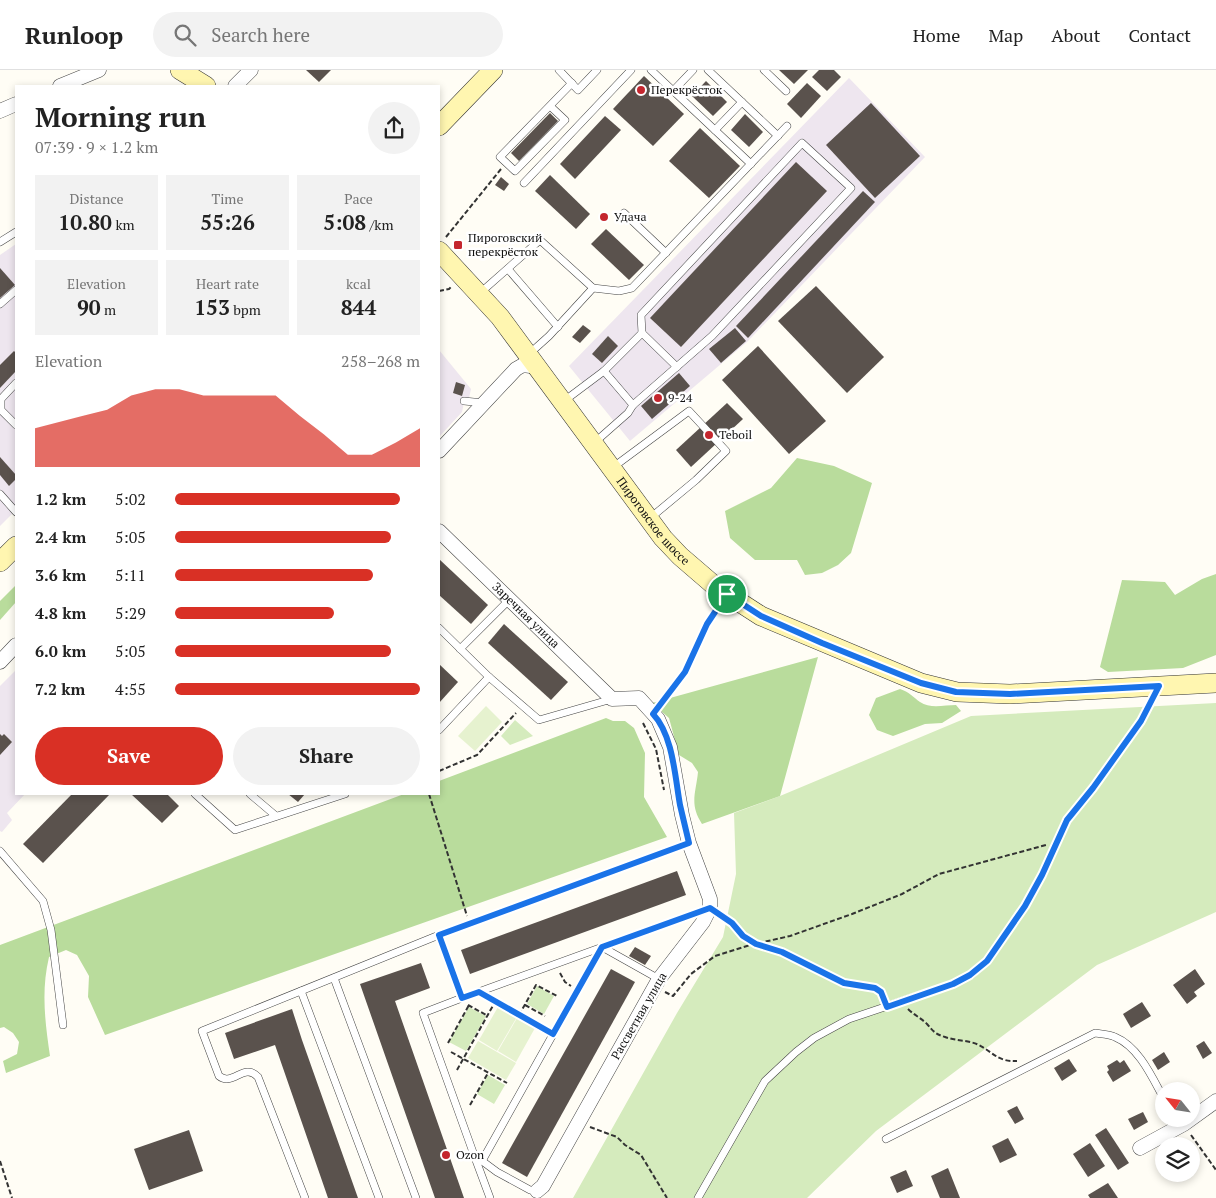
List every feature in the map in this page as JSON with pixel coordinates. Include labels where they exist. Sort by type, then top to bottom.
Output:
[{"type":"main road","points":[[180,70],[204,85]]},
{"type":"main road","points":[[440,125],[485,74]]},
{"type":"main road","name":"Пироговское шоссе","points":[[442,244],[564,401],[649,520],[680,556],[697,572],[761,616],[921,683],[956,692],[1010,694],[1216,684]]},
{"type":"main road","points":[[0,562],[15,547]]},
{"type":"street","points":[[62,85],[99,70]]},
{"type":"street","points":[[236,85],[251,70]]},
{"type":"street","points":[[0,111],[15,104]]},
{"type":"street","points":[[440,450],[486,405],[516,369],[522,354],[530,356],[523,365],[516,369]]},
{"type":"street","name":"Заречная улица","points":[[440,532],[612,699]]},
{"type":"street","points":[[0,662],[15,647]]},
{"type":"street","points":[[612,699],[639,698],[648,718],[658,719],[670,748],[682,815],[689,843],[708,891],[710,908]]},
{"type":"street","name":"Рассветная улица","points":[[537,1191],[543,1186],[656,983],[703,922],[710,908]]},
{"type":"street","points":[[1200,1110],[1216,1101]]},
{"type":"street","points":[[1140,1148],[1171,1128]]},
{"type":"lane","points":[[559,70],[578,90],[597,70]]},
{"type":"lane","points":[[524,183],[631,70]]},
{"type":"lane","points":[[651,70],[751,164]]},
{"type":"lane","points":[[673,91],[693,70]]},
{"type":"lane","points":[[708,70],[778,136]]},
{"type":"lane","points":[[764,70],[786,91]]},
{"type":"lane","points":[[550,106],[565,120],[515,171],[500,157],[572,83]]},
{"type":"lane","points":[[715,130],[742,102]]},
{"type":"lane","points":[[480,293],[540,240],[594,288],[620,292],[632,288],[787,126]]},
{"type":"lane","points":[[594,443],[628,414],[633,405],[677,367],[712,336],[851,188],[802,143],[641,315],[642,333],[677,367]]},
{"type":"lane","points":[[624,213],[666,253]]},
{"type":"lane","points":[[0,242],[15,233]]},
{"type":"lane","points":[[508,269],[558,327]]},
{"type":"lane","points":[[530,356],[594,288]]},
{"type":"lane","points":[[0,304],[15,291]]},
{"type":"lane","points":[[564,401],[604,371],[642,333]]},
{"type":"lane","points":[[604,371],[633,405]]},
{"type":"lane","points":[[15,383],[0,399],[1,410],[15,424]]},
{"type":"lane","points":[[464,401],[486,405]]},
{"type":"lane","points":[[612,468],[689,411],[726,451],[696,480],[649,520]]},
{"type":"lane","points":[[0,494],[15,511]]},
{"type":"lane","points":[[460,649],[510,600]]},
{"type":"lane","points":[[441,634],[539,720],[612,699]]},
{"type":"lane","points":[[440,729],[489,677]]},
{"type":"lane","points":[[698,1198],[765,1081],[780,1065],[814,1038],[848,1019],[953,984],[970,975],[987,961],[1025,906],[1067,820],[1093,788],[1141,721],[1159,686]]},
{"type":"lane","points":[[196,795],[235,830],[342,795]]},
{"type":"lane","points":[[251,795],[276,816]]},
{"type":"lane","points":[[305,1198],[258,1077],[254,1072],[248,1071],[228,1079],[223,1079],[219,1076],[202,1031],[470,923],[689,843]]},
{"type":"lane","points":[[0,851],[42,901],[51,930],[64,1025]]},
{"type":"lane","points":[[490,1198],[423,1013],[710,908]]},
{"type":"lane","points":[[439,935],[462,998]]},
{"type":"lane","points":[[602,947],[656,983]]},
{"type":"lane","points":[[482,1161],[602,947]]},
{"type":"lane","points":[[334,978],[416,1198]]},
{"type":"lane","points":[[302,991],[379,1198]]},
{"type":"lane","points":[[886,1139],[1095,1033],[1113,1036],[1126,1043],[1146,1066],[1155,1082]]},
{"type":"lane","points":[[474,1155],[497,1172],[530,1190],[537,1191]]},
{"type":"path","points":[[442,244],[506,162]]},
{"type":"path","points":[[440,291],[449,289],[452,286]]},
{"type":"path","points":[[666,795],[648,718],[685,672],[707,624],[727,594]]},
{"type":"path","points":[[440,772],[478,755],[522,706]]},
{"type":"path","points":[[429,795],[470,923]]},
{"type":"path","points":[[656,983],[673,996],[691,974],[716,956],[790,936],[852,914],[902,894],[939,874],[1057,842]]},
{"type":"path","points":[[710,908],[732,923],[743,936],[756,944],[782,952],[844,983],[875,988],[881,992],[887,1007]]},
{"type":"path","points":[[556,964],[564,982],[578,989]]},
{"type":"path","points":[[519,1015],[536,985],[557,996]]},
{"type":"path","points":[[479,992],[553,1034]]},
{"type":"path","points":[[457,1070],[496,1001]]},
{"type":"path","points":[[902,1002],[904,1006],[926,1023],[931,1031],[944,1037],[973,1042],[995,1057],[1007,1062],[1042,1060]]},
{"type":"path","points":[[448,1043],[468,1005],[488,1016]]},
{"type":"path","points":[[525,1005],[545,1016]]},
{"type":"path","points":[[451,1052],[507,1083]]},
{"type":"path","points":[[470,1104],[488,1072]]},
{"type":"path","points":[[579,1121],[589,1127],[617,1137],[624,1145],[641,1155],[667,1198]]},
{"type":"path","points":[[1184,1128],[1216,1170]]},
{"type":"path","points":[[0,1160],[12,1198]]},
{"type":"shaded area","points":[[849,78],[925,157],[747,342],[630,441],[569,366]]},
{"type":"shaded area","points":[[15,245],[15,511],[0,526],[0,255]]},
{"type":"shaded area","points":[[440,351],[471,389],[469,398],[465,398],[462,412],[440,436]]},
{"type":"shaded area","points":[[15,671],[15,795],[24,795],[7,813],[12,820],[2,832],[0,831],[0,686]]},
{"type":"green space","points":[[797,458],[834,466],[872,483],[851,553],[838,565],[822,573],[805,575],[797,560],[755,560],[730,538],[725,511],[771,488]]},
{"type":"green space","points":[[1216,574],[1216,655],[1183,668],[1108,672],[1100,667],[1122,580],[1165,582],[1175,595],[1202,579]]},
{"type":"green space","points":[[15,586],[15,603],[0,620],[0,601]]},
{"type":"green space","points":[[818,657],[780,796],[702,824],[694,804],[698,772],[692,763],[679,755],[669,718],[652,703]]},
{"type":"green space","points":[[900,689],[924,704],[933,706],[956,705],[961,711],[942,723],[925,724],[893,736],[877,730],[869,715],[876,698]]},
{"type":"green space","points":[[1216,703],[1216,912],[1097,965],[876,1131],[807,1198],[573,1198],[677,1013],[723,937],[736,874],[734,813],[780,796],[971,716]]},
{"type":"green space","points":[[486,706],[502,722],[475,751],[458,736]]},
{"type":"green space","points":[[606,718],[613,721],[625,721],[634,728],[645,753],[644,797],[667,837],[105,1035],[88,997],[89,976],[77,955],[66,950],[49,957],[45,982],[45,1006],[50,1056],[6,1073],[3,1061],[17,1054],[19,1042],[13,1033],[4,1027],[0,1028],[0,945],[401,795],[440,795],[440,781]]},
{"type":"green space","points":[[515,720],[533,736],[510,745],[501,736]]},
{"type":"green space","points":[[537,986],[554,996],[544,1014],[527,1004]]},
{"type":"green space","points":[[469,1007],[486,1016],[466,1051],[449,1042]]},
{"type":"green space","points":[[498,1007],[517,1017],[497,1051],[479,1040]]},
{"type":"green space","points":[[517,1018],[535,1028],[516,1062],[498,1051]]},
{"type":"green space","points":[[478,1041],[516,1063],[506,1080],[468,1058]]},
{"type":"green space","points":[[488,1075],[505,1085],[494,1104],[477,1094]]},
{"type":"building","points":[[306,70],[331,70],[319,82]]},
{"type":"building","points":[[779,70],[808,70],[794,84]]},
{"type":"building","points":[[819,70],[834,70],[841,77],[827,91],[812,77]]},
{"type":"building","points":[[644,76],[684,114],[653,146],[613,109]]},
{"type":"building","points":[[706,81],[727,102],[713,116],[692,96]]},
{"type":"building","points":[[807,83],[821,96],[801,118],[787,104]]},
{"type":"building","points":[[871,103],[920,156],[875,198],[826,145]]},
{"type":"building","points":[[550,113],[558,121],[519,161],[511,153]]},
{"type":"building","points":[[745,114],[763,132],[749,147],[731,130]]},
{"type":"building","points":[[605,116],[621,130],[575,179],[560,164]]},
{"type":"building","points":[[700,128],[740,166],[709,198],[669,161]]},
{"type":"building","points":[[796,162],[827,191],[681,347],[650,318]]},
{"type":"building","points":[[550,175],[590,214],[576,229],[535,191]]},
{"type":"building","points":[[501,177],[509,184],[504,191],[495,185]]},
{"type":"building","points":[[863,191],[875,202],[748,338],[736,326]]},
{"type":"building","points":[[606,229],[644,265],[629,280],[591,244]]},
{"type":"building","points":[[0,268],[15,285],[0,298]]},
{"type":"building","points":[[816,286],[884,357],[847,393],[778,321]]},
{"type":"building","points":[[583,325],[591,331],[580,343],[572,337]]},
{"type":"building","points":[[735,328],[746,341],[721,363],[709,349]]},
{"type":"building","points":[[608,336],[618,346],[602,363],[592,354]]},
{"type":"building","points":[[758,346],[826,421],[789,454],[722,380]]},
{"type":"building","points":[[15,352],[15,372],[0,388],[0,365]]},
{"type":"building","points":[[679,373],[690,386],[652,419],[641,406]]},
{"type":"building","points":[[456,382],[465,385],[462,396],[453,393]]},
{"type":"building","name":"Teboil","points":[[727,403],[743,419],[691,467],[676,450]]},
{"type":"building","points":[[0,457],[15,474],[15,480],[9,486],[0,475]]},
{"type":"building","points":[[440,560],[488,605],[471,624],[440,596]]},
{"type":"building","points":[[504,624],[568,682],[551,700],[488,643]]},
{"type":"building","points":[[440,665],[458,682],[440,702]]},
{"type":"building","points":[[0,734],[2,736],[4,734],[12,742],[0,755]]},
{"type":"building","points":[[71,795],[109,795],[43,863],[23,844]]},
{"type":"building","points":[[132,795],[168,795],[179,806],[162,823]]},
{"type":"building","points":[[289,795],[304,795],[298,802]]},
{"type":"building","points":[[677,871],[686,895],[470,974],[461,950]]},
{"type":"building","points":[[635,947],[651,956],[645,965],[629,956]]},
{"type":"building","points":[[421,963],[430,988],[395,1001],[464,1198],[435,1198],[360,984]]},
{"type":"building","points":[[611,969],[635,982],[527,1177],[502,1163]]},
{"type":"building","points":[[1195,969],[1205,984],[1194,992],[1197,996],[1187,1004],[1173,985]]},
{"type":"building","points":[[1142,1002],[1151,1016],[1131,1028],[1123,1014]]},
{"type":"building","points":[[292,1009],[358,1198],[328,1198],[275,1045],[234,1059],[225,1033]]},
{"type":"building","points":[[1204,1041],[1212,1053],[1203,1059],[1196,1046]]},
{"type":"building","points":[[1164,1052],[1170,1062],[1158,1070],[1152,1060]]},
{"type":"building","points":[[1069,1059],[1077,1071],[1062,1081],[1054,1068]]},
{"type":"building","points":[[1117,1060],[1120,1063],[1124,1060],[1131,1071],[1113,1082],[1107,1072],[1109,1070],[1107,1066]]},
{"type":"building","points":[[1017,1106],[1024,1119],[1015,1124],[1007,1111]]},
{"type":"building","points":[[1143,1112],[1148,1122],[1134,1130],[1128,1119]]},
{"type":"building","points":[[1106,1128],[1129,1163],[1118,1170],[1095,1135]]},
{"type":"building","points":[[189,1130],[203,1171],[149,1190],[134,1149]]},
{"type":"building","points":[[1008,1138],[1017,1155],[1000,1163],[992,1146]]},
{"type":"building","points":[[1090,1143],[1105,1166],[1088,1177],[1073,1154]]},
{"type":"building","points":[[948,1168],[960,1198],[940,1198],[931,1176]]},
{"type":"building","points":[[906,1170],[913,1186],[897,1193],[890,1177]]},
{"type":"building","points":[[1108,1183],[1118,1198],[1090,1198],[1088,1195]]},
{"type":"place","name":"Перекрёсток","points":[[641,90]]},
{"type":"place","name":"Удача","points":[[604,217]]},
{"type":"place","name":"Пироговский перекрёсток","points":[[458,245]]},
{"type":"place","name":"9-24","points":[[658,398]]},
{"type":"place","name":"Teboil","points":[[709,435]]},
{"type":"place","name":"Ozon","points":[[446,1155]]},
{"type":"route","points":[[727,594],[761,616],[822,643],[921,683],[956,692],[1010,694],[1159,686],[1141,721],[1093,788],[1067,820],[1042,875],[1025,906],[987,961],[970,975],[953,984],[887,1007],[881,992],[875,988],[844,983],[782,952],[756,944],[743,936],[732,923],[710,908],[602,947],[553,1034],[479,992],[462,998],[439,935],[689,843],[670,748],[658,719],[653,714],[685,672],[707,624],[727,594]]}]
